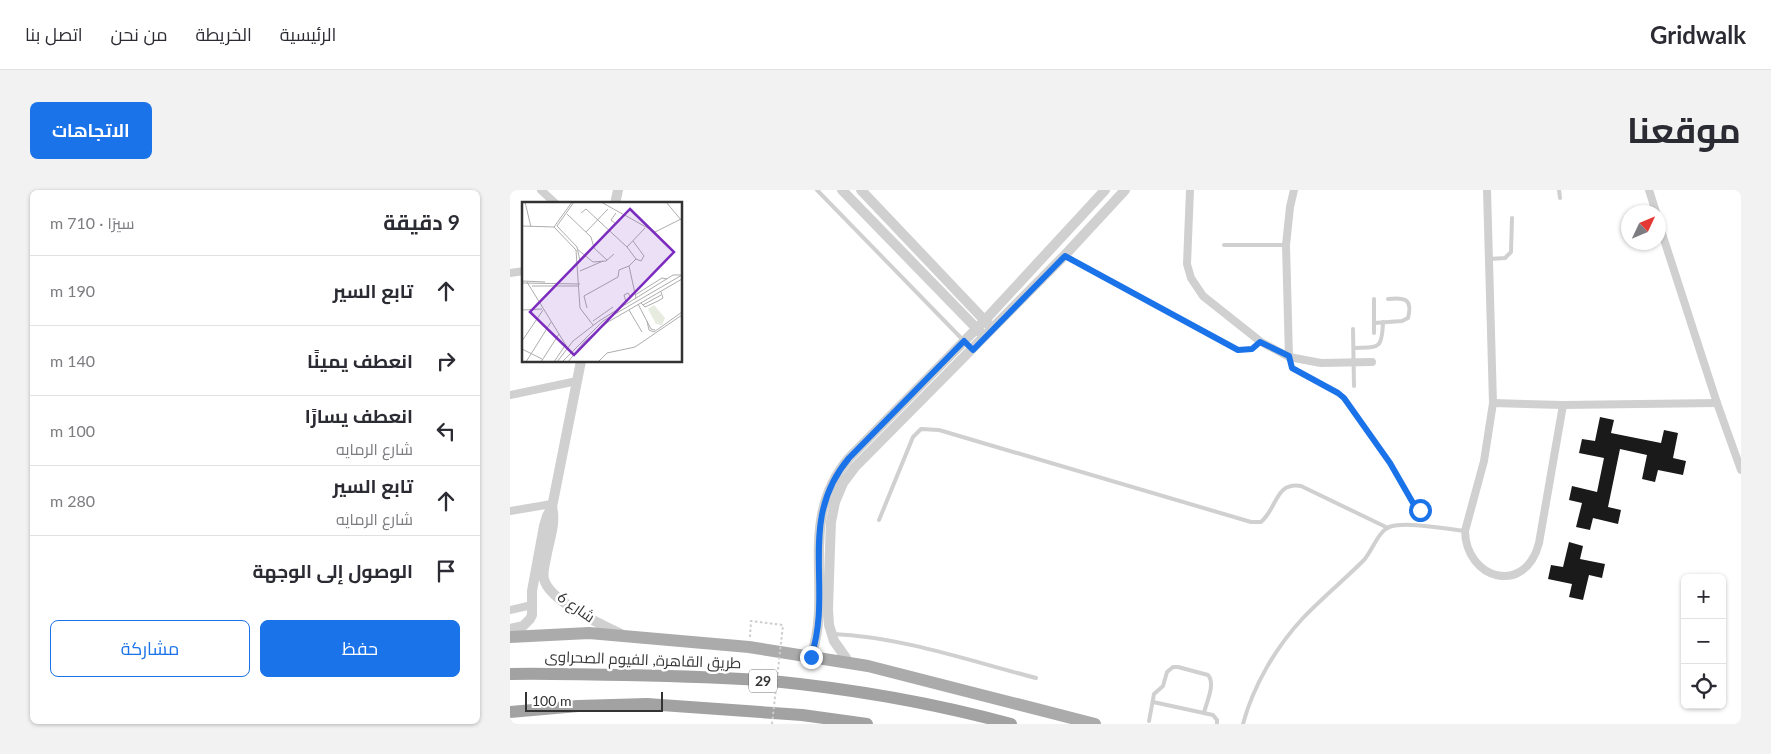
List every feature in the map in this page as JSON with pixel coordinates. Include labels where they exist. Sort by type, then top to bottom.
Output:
[{"type":"highway","name":"طريق القاهرة, الفيوم الصحراوى","points":[[510,674],[705,677],[771,681],[888,696],[1011,724]]},
{"type":"highway","name":"29","points":[[510,712],[578,706],[647,704],[802,715],[868,724]]},
{"type":"main road","points":[[510,637],[571,633],[624,635],[749,648],[811,657],[868,666],[1095,724]]},
{"type":"street","points":[[541,190],[554,202]]},
{"type":"street","points":[[842,190],[985,337]]},
{"type":"street","points":[[861,190],[993,329]]},
{"type":"street","points":[[811,657],[818,623],[820,518],[830,486],[849,458],[985,320],[1105,190]]},
{"type":"street","points":[[848,663],[836,646],[831,634],[828,609],[833,512],[839,492],[856,467],[1065,256],[1125,190]]},
{"type":"street","points":[[1190,190],[1187,264],[1191,278],[1204,296],[1260,342],[1289,356],[1321,363],[1372,362]]},
{"type":"street","points":[[1289,356],[1286,245],[1290,207],[1294,190]]},
{"type":"street","points":[[1487,190],[1493,403],[1484,460],[1465,531],[1465,543],[1469,552],[1483,569],[1500,576],[1520,574],[1534,557],[1539,543],[1563,405]]},
{"type":"street","points":[[1649,190],[1654,205]]},
{"type":"street","points":[[1666,246],[1716,403],[1741,470]]},
{"type":"street","name":"شارع 6","points":[[510,629],[523,626],[532,615],[533,584],[545,521],[552,506],[581,362]]},
{"type":"street","points":[[510,395],[577,381]]},
{"type":"street","points":[[1493,403],[1563,405],[1716,403]]},
{"type":"street","points":[[510,511],[552,506]]},
{"type":"street","name":"شارع 6","points":[[552,506],[554,518],[544,571],[546,584],[557,596],[577,611],[624,635]]},
{"type":"street","points":[[510,610],[532,605]]},
{"type":"lane","points":[[817,190],[973,350]]},
{"type":"lane","points":[[1560,190],[1560,198]]},
{"type":"lane","points":[[1489,259],[1505,258],[1511,252],[1512,218]]},
{"type":"lane","points":[[1224,245],[1286,245]]},
{"type":"lane","points":[[1065,256],[1238,350],[1252,349],[1260,342]]},
{"type":"lane","points":[[1374,323],[1404,321],[1409,316],[1406,300],[1402,298],[1388,299]]},
{"type":"lane","points":[[1374,299],[1374,333]]},
{"type":"lane","points":[[1354,348],[1379,345],[1382,338],[1383,322]]},
{"type":"lane","points":[[1353,329],[1354,386]]},
{"type":"lane","points":[[879,520],[914,438],[921,429],[928,428],[996,446],[1251,522],[1261,522],[1283,488],[1291,484],[1318,493],[1388,528]]},
{"type":"lane","points":[[1243,724],[1263,676],[1286,639],[1303,618],[1366,558],[1388,528],[1404,524],[1465,531]]},
{"type":"lane","points":[[831,634],[888,640],[1036,678]]},
{"type":"lane","points":[[1148,722],[1155,692],[1164,685],[1168,670],[1173,667],[1208,675],[1211,678],[1204,713]]},
{"type":"lane","points":[[1153,702],[1215,716],[1217,724]]},
{"type":"path","points":[[1289,356],[1292,368],[1344,398],[1390,463],[1413,503],[1420,510],[1425,527]]},
{"type":"path","points":[[749,648],[752,621],[783,625],[772,724]]},
{"type":"building","points":[[1600,417],[1614,420],[1611,433],[1661,443],[1664,430],[1678,433],[1673,458],[1686,461],[1683,475],[1658,470],[1655,482],[1642,479],[1647,455],[1620,449],[1608,507],[1621,510],[1618,524],[1593,518],[1590,530],[1576,527],[1582,503],[1569,500],[1572,486],[1597,492],[1604,458],[1579,453],[1582,439],[1595,441]]},
{"type":"building","points":[[1569,542],[1583,546],[1580,559],[1605,564],[1602,578],[1589,575],[1583,600],[1569,597],[1572,584],[1548,579],[1551,565],[1563,567]]},
{"type":"route","points":[[811,657],[818,617],[820,518],[826,496],[836,476],[849,458],[964,341],[973,350],[1065,256],[1238,350],[1252,349],[1260,342],[1289,356],[1292,368],[1344,398],[1390,463],[1413,503],[1420,510]]}]
